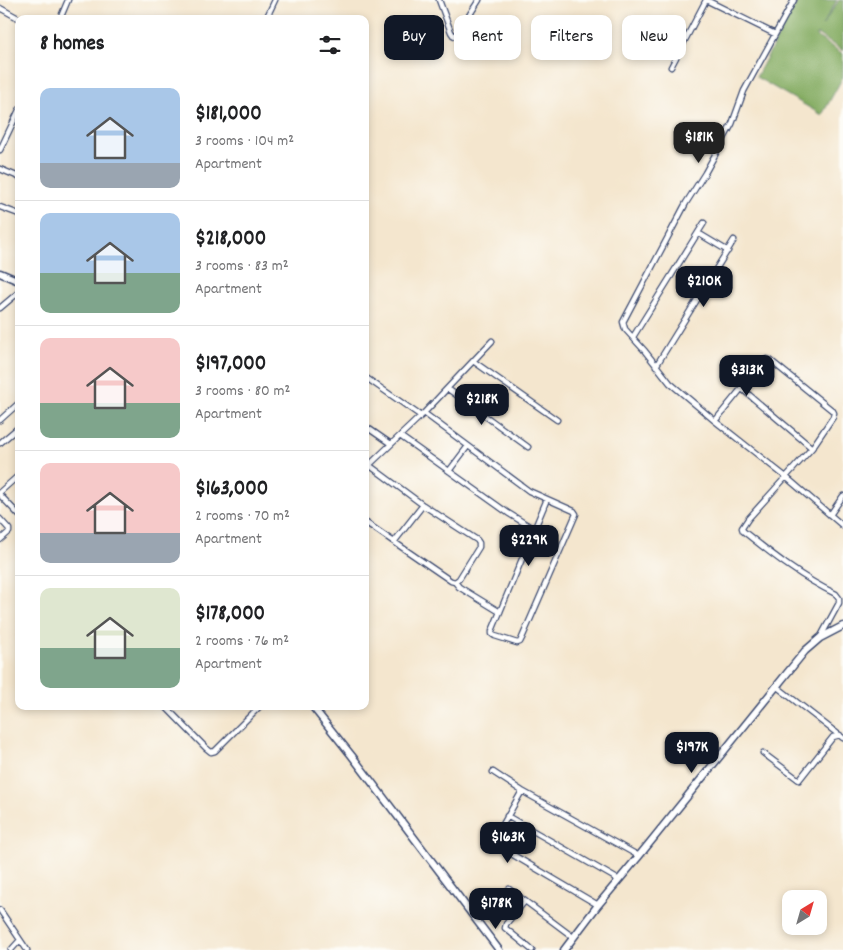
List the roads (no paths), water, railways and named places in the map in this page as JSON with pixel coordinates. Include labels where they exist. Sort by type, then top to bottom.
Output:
[{"type":"street","points":[[62,15],[68,0]]},
{"type":"street","points":[[268,15],[275,0]]},
{"type":"street","points":[[439,0],[451,32],[455,36],[479,0]]},
{"type":"street","points":[[686,39],[706,0],[775,34]]},
{"type":"street","points":[[794,0],[744,91],[732,124],[686,203],[623,322],[625,330],[633,337],[670,383],[843,526]]},
{"type":"street","points":[[0,8],[15,16]]},
{"type":"street","points":[[671,67],[675,60]]},
{"type":"street","points":[[0,150],[2,140],[15,122]]},
{"type":"street","points":[[0,169],[15,175]]},
{"type":"street","points":[[0,207],[15,213]]},
{"type":"street","points":[[633,337],[704,223]]},
{"type":"street","points":[[698,233],[728,251]]},
{"type":"street","points":[[656,366],[734,240]]},
{"type":"street","points":[[0,273],[15,280]]},
{"type":"street","points":[[0,308],[15,295]]},
{"type":"street","points":[[369,465],[448,389],[492,341]]},
{"type":"street","points":[[715,422],[741,388],[767,359],[834,413],[812,448],[748,518],[742,529],[784,564],[836,594],[839,598],[839,603],[820,638]]},
{"type":"street","points":[[473,361],[557,420]]},
{"type":"street","points":[[369,379],[468,446],[518,484],[529,491],[547,499],[574,511],[576,514],[520,642],[517,643],[492,634],[492,631],[547,499]]},
{"type":"street","points":[[741,388],[812,448]]},
{"type":"street","points":[[448,389],[528,447]]},
{"type":"street","points":[[0,420],[15,407]]},
{"type":"street","points":[[369,429],[391,444]]},
{"type":"street","points":[[0,443],[15,430]]},
{"type":"street","points":[[400,436],[508,513],[534,529]]},
{"type":"street","points":[[449,471],[468,446]]},
{"type":"street","points":[[369,468],[477,540],[479,547],[459,579],[455,582]]},
{"type":"street","points":[[1,492],[15,479]]},
{"type":"street","points":[[0,484],[1,492],[15,510]]},
{"type":"street","points":[[830,515],[843,496]]},
{"type":"street","points":[[394,542],[423,505]]},
{"type":"street","points":[[0,518],[9,532],[0,540]]},
{"type":"street","points":[[369,525],[455,582],[459,587],[500,612]]},
{"type":"street","points":[[564,950],[598,905],[805,651],[820,638],[843,626]]},
{"type":"street","points":[[776,686],[841,737]]},
{"type":"street","points":[[169,710],[211,752],[215,751],[256,710]]},
{"type":"street","points":[[315,710],[499,950]]},
{"type":"street","points":[[763,753],[798,780],[833,737],[841,737]]},
{"type":"street","points":[[493,772],[639,856]]},
{"type":"street","points":[[522,790],[494,840],[494,844],[598,905]]},
{"type":"street","points":[[507,816],[619,880]]},
{"type":"street","points":[[509,889],[573,937]]},
{"type":"street","points":[[524,901],[505,928],[532,950]]},
{"type":"street","points":[[0,910],[27,950]]},
{"type":"street","points":[[11,950],[20,940]]}]
